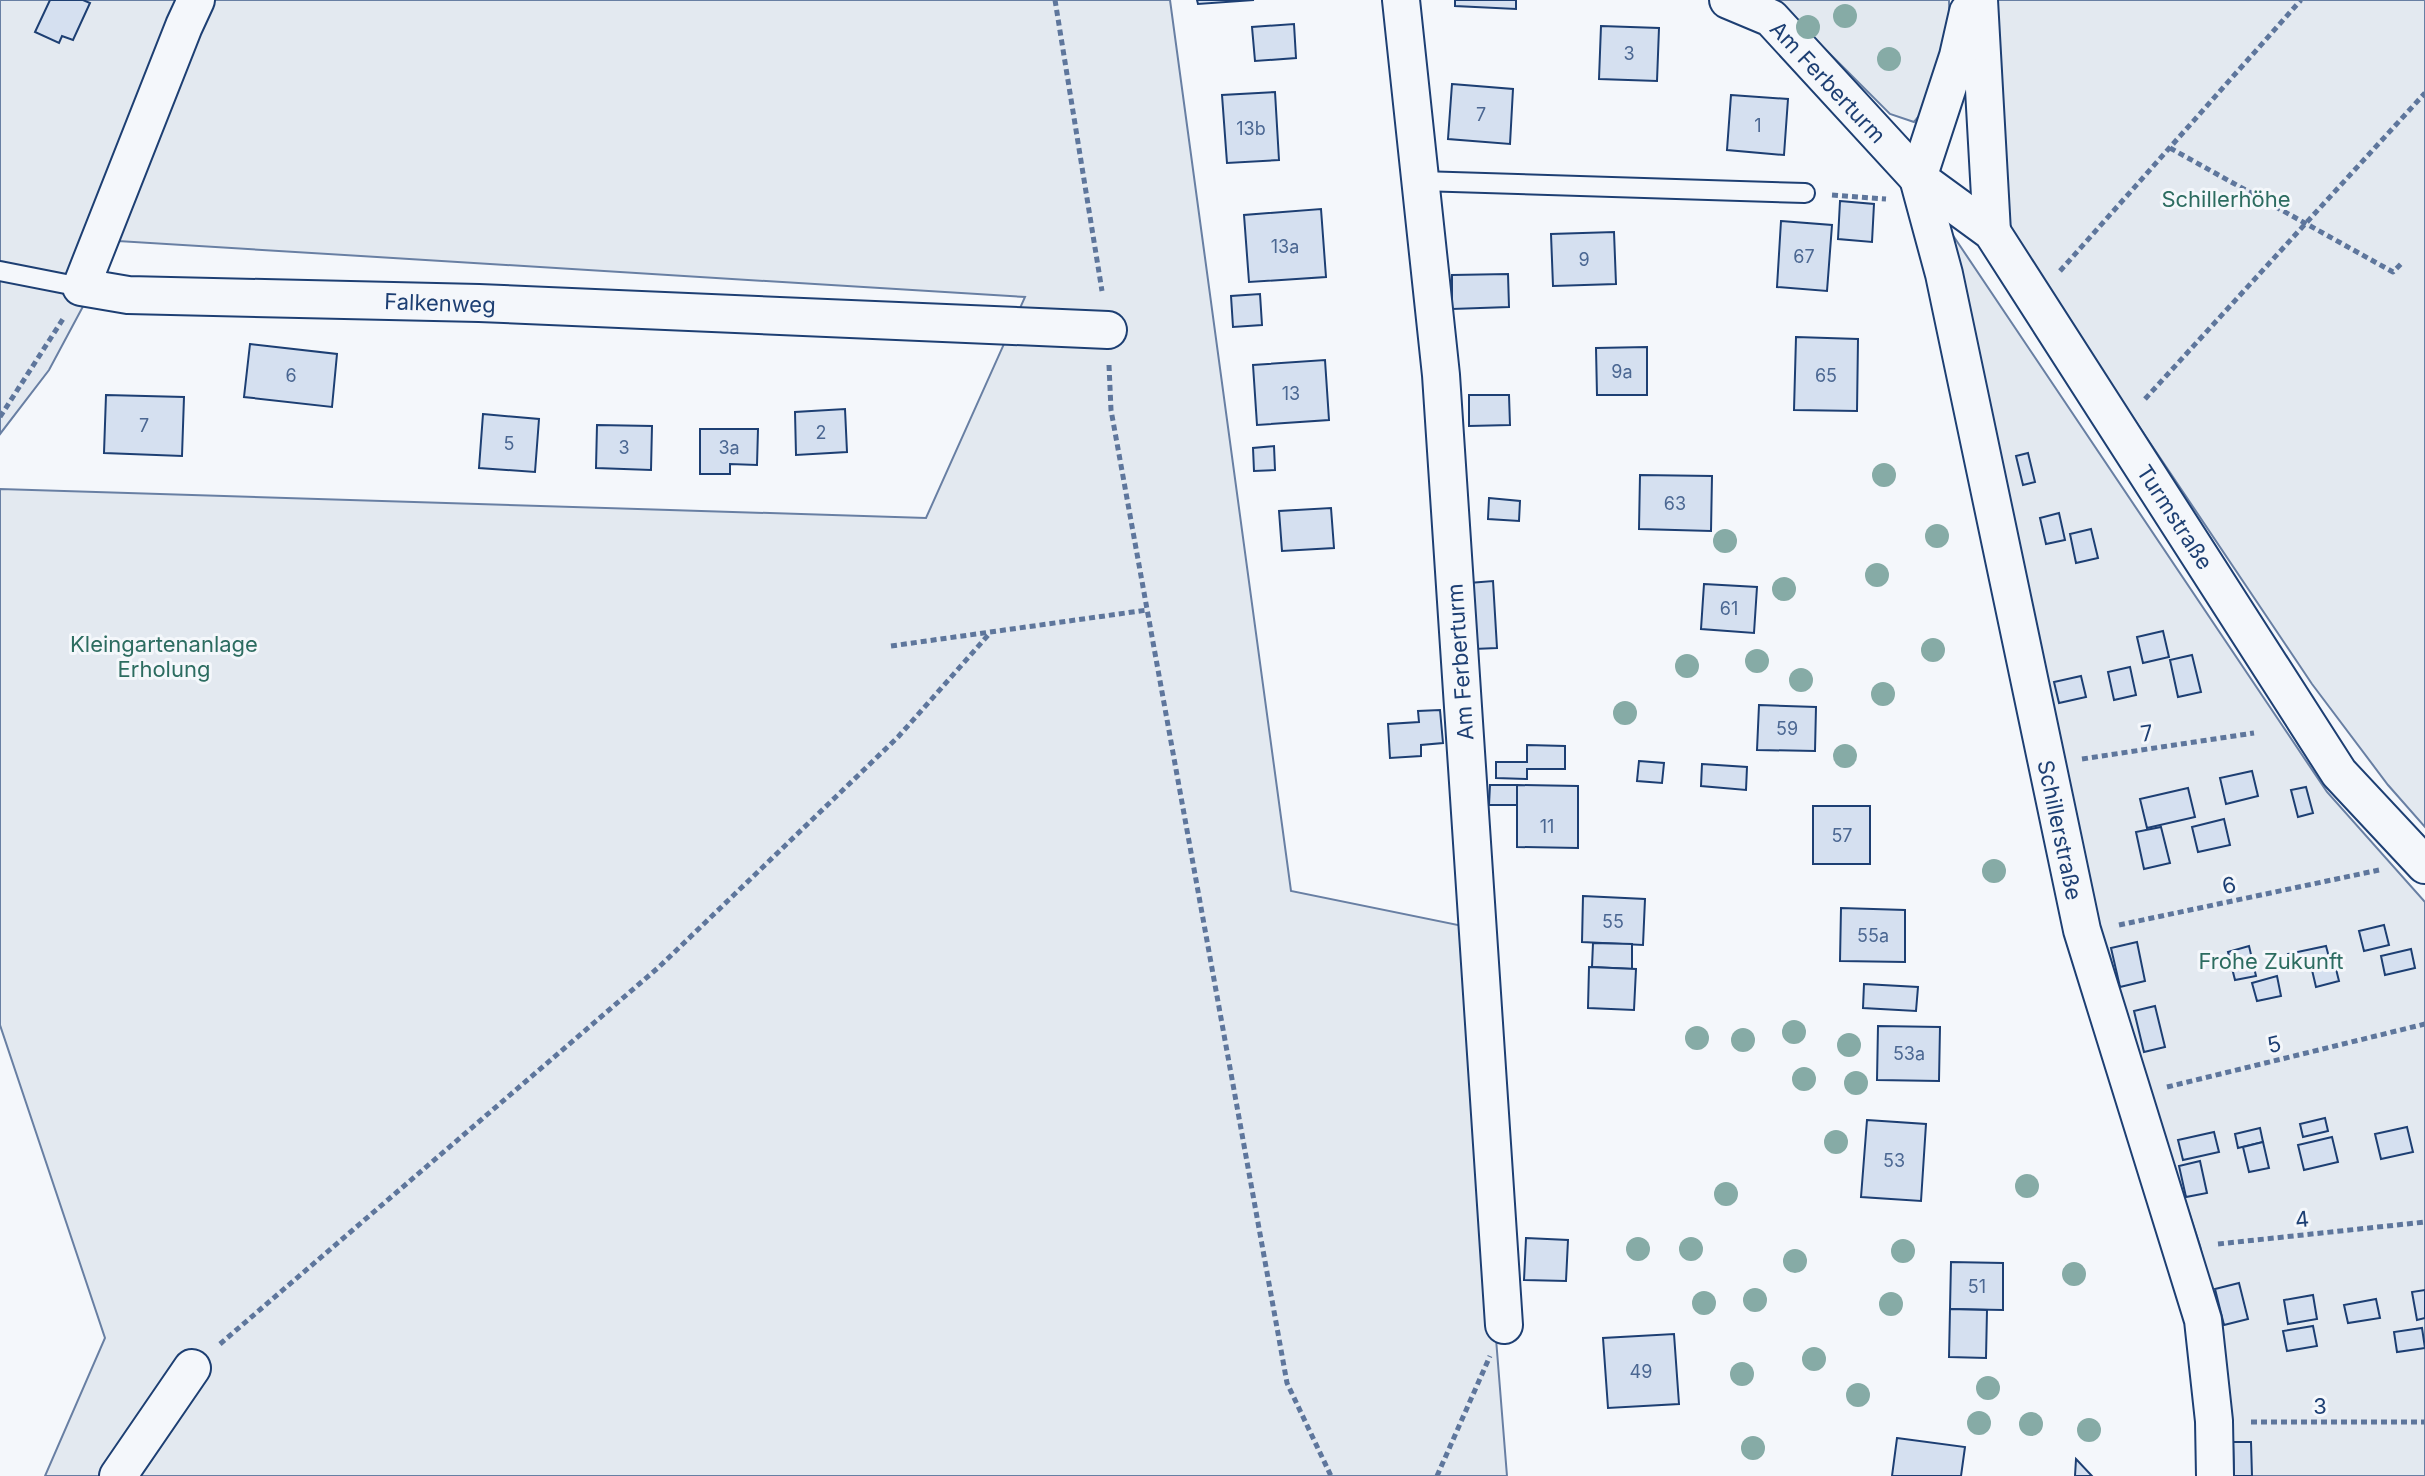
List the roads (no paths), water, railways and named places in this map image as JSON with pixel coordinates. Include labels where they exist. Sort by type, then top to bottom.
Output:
[{"type":"street","points":[[81,287],[196,0]]},
{"type":"street","name":"Am Ferberturm","points":[[1401,0],[1441,375],[1504,1325]]},
{"type":"street","name":"Am Ferberturm","points":[[1728,0],[1771,18],[1918,178]]},
{"type":"street","points":[[1918,178],[1958,56],[1971,0]]},
{"type":"street","points":[[1979,0],[1992,232]]},
{"type":"street","name":"Turmstraße","points":[[1918,178],[1992,232],[2339,773],[2425,865]]},
{"type":"street","name":"Schillerstraße","points":[[1918,178],[1944,274],[2082,930],[2203,1320],[2214,1421],[2215,1476]]},
{"type":"street","name":"Falkenweg","points":[[81,287],[128,295],[479,303],[1108,330]]},
{"type":"street","points":[[118,1476],[192,1368]]},
{"type":"lane","points":[[1420,181],[1805,193]]},
{"type":"lane","points":[[0,271],[81,287]]},
{"type":"park label","name":"Schillerhöhe","points":[[2226,199]]},
{"type":"park label","name":"Kleingartenanlage Erholung","points":[[164,656]]},
{"type":"park label","name":"Frohe Zukunft","points":[[2271,961]]}]
